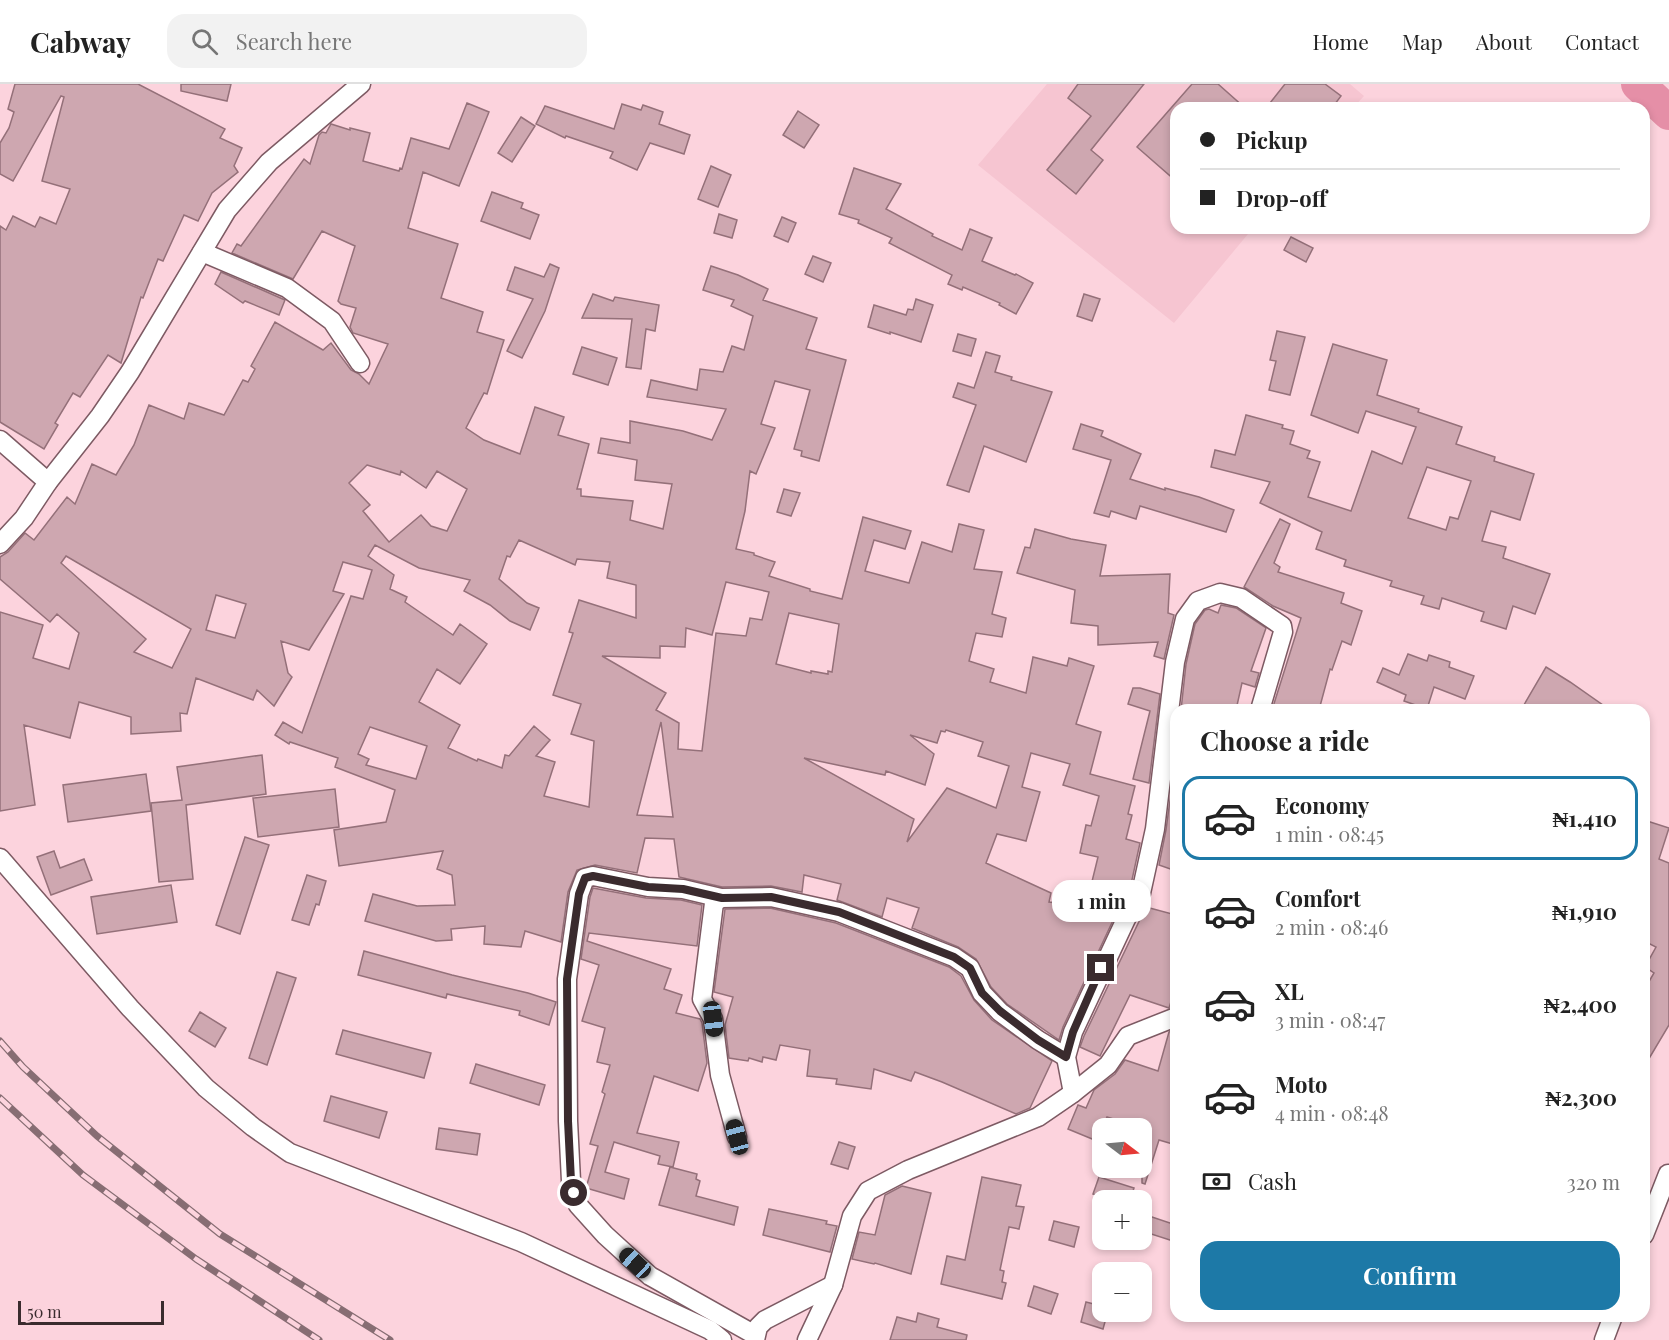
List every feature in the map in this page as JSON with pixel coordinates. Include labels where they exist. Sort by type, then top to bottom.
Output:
[{"type":"street","points":[[0,544],[24,518],[48,482],[100,416],[124,381],[227,210],[269,162],[361,84]]},
{"type":"street","points":[[202,252],[287,288],[332,321],[360,363]]},
{"type":"street","points":[[0,440],[48,482]]},
{"type":"street","points":[[1073,1093],[1066,1057],[1073,1032],[1101,968],[1141,893],[1155,829],[1175,662],[1185,619],[1198,601],[1220,593],[1241,598],[1282,626],[1283,632],[1262,704]]},
{"type":"street","points":[[0,858],[130,1008],[206,1088],[253,1127],[290,1153],[521,1242],[710,1330],[722,1340]]},
{"type":"street","points":[[833,1285],[765,1320],[758,1327],[755,1338],[650,1276],[605,1235],[578,1206],[571,1181],[568,1121],[567,979],[579,894],[585,878],[593,876],[648,887],[683,889],[722,898],[771,897],[839,912],[954,957],[970,968],[982,993],[1000,1011],[1038,1040],[1066,1057]]},
{"type":"street","points":[[722,898],[714,903],[702,999],[713,1019],[720,1075],[737,1137]]},
{"type":"street","points":[[807,1340],[833,1285],[852,1216],[868,1191],[908,1170],[1038,1116],[1073,1093],[1108,1065],[1128,1036],[1170,1019]]},
{"type":"street","points":[[1650,1220],[1668,1174]]},
{"type":"street","points":[[1604,1340],[1611,1322]]},
{"type":"shaded area","points":[[1047,84],[1350,84],[1364,96],[1358,102],[1170,102],[1170,234],[1248,234],[1174,323],[978,165]]},
{"type":"building","points":[[15,84],[138,84],[225,129],[220,138],[242,148],[234,166],[238,172],[212,193],[198,221],[184,215],[163,261],[158,259],[143,298],[141,297],[121,363],[108,355],[80,397],[73,393],[55,423],[58,425],[44,449],[0,422],[0,226],[6,230],[13,216],[35,227],[40,217],[56,224],[70,189],[42,181],[64,97],[61,96],[13,181],[0,174],[0,143],[9,128],[14,112],[8,109]]},
{"type":"building","points":[[181,84],[231,84],[227,101],[181,91]]},
{"type":"building","points":[[1078,84],[1144,84],[1091,150],[1103,160],[1076,194],[1047,170],[1091,116],[1068,98]]},
{"type":"building","points":[[1192,84],[1218,84],[1238,102],[1176,102]]},
{"type":"building","points":[[1285,84],[1325,84],[1341,96],[1336,102],[1271,102]]},
{"type":"building","points":[[467,103],[489,112],[459,186],[423,172],[408,228],[458,244],[441,298],[483,312],[477,332],[504,340],[487,394],[484,393],[466,428],[484,440],[520,454],[535,407],[564,417],[558,435],[589,444],[577,489],[581,489],[581,496],[633,501],[630,520],[663,529],[672,484],[635,480],[637,460],[598,453],[601,438],[630,443],[630,421],[683,431],[712,440],[726,409],[647,397],[651,380],[697,390],[700,369],[723,372],[732,346],[744,350],[753,316],[731,306],[734,300],[703,290],[711,266],[738,275],[768,289],[763,300],[817,318],[806,349],[846,360],[819,461],[801,456],[802,451],[794,449],[810,390],[775,381],[761,424],[775,428],[756,474],[750,471],[745,511],[736,549],[754,553],[754,555],[775,562],[769,576],[810,589],[810,591],[842,599],[863,517],[911,531],[905,549],[874,540],[865,571],[909,583],[922,542],[952,552],[959,524],[984,530],[974,569],[1002,572],[992,614],[1006,618],[1002,637],[976,633],[969,661],[994,669],[990,682],[1026,693],[1033,657],[1067,666],[1069,658],[1094,666],[1076,724],[1101,732],[1090,774],[1135,786],[1128,814],[1132,815],[1126,839],[1140,843],[1130,889],[1116,914],[1059,1040],[1007,1004],[991,987],[976,959],[958,947],[912,928],[919,908],[887,898],[882,917],[837,900],[841,884],[804,875],[802,892],[771,886],[722,887],[679,877],[674,839],[645,838],[637,873],[595,865],[577,870],[568,892],[561,942],[525,931],[521,947],[484,944],[485,926],[451,929],[452,940],[436,941],[365,921],[373,894],[417,906],[455,905],[452,875],[437,869],[443,851],[339,866],[334,830],[386,822],[395,790],[335,767],[338,758],[290,742],[289,744],[275,735],[283,722],[302,733],[351,596],[363,599],[372,570],[343,562],[333,591],[344,594],[309,650],[281,641],[288,673],[292,677],[274,706],[257,690],[253,700],[196,678],[187,714],[180,713],[181,731],[131,734],[131,717],[79,702],[70,738],[24,725],[35,805],[0,811],[0,612],[43,625],[33,658],[69,669],[79,633],[57,614],[50,622],[0,579],[0,557],[8,552],[25,533],[34,540],[67,497],[75,504],[92,464],[116,475],[134,445],[149,405],[184,419],[189,403],[224,415],[243,380],[248,382],[255,369],[251,366],[275,322],[323,350],[331,343],[351,370],[369,384],[388,344],[353,333],[350,327],[356,308],[338,301],[355,246],[322,231],[293,279],[232,253],[237,244],[241,246],[304,159],[310,164],[319,135],[322,132],[326,133],[331,124],[370,133],[363,161],[399,171],[400,168],[402,169],[411,138],[449,149]],"holes":[[[367,465],[400,475],[401,471],[426,488],[437,471],[467,489],[447,531],[431,526],[421,515],[389,542],[363,511],[370,505],[349,483]],[[519,540],[575,565],[577,559],[610,562],[607,578],[636,585],[636,618],[579,600],[569,632],[573,633],[553,695],[581,704],[571,734],[594,741],[589,807],[544,796],[555,762],[536,756],[550,740],[534,726],[509,756],[505,755],[502,768],[478,759],[477,761],[448,748],[460,725],[419,702],[437,669],[460,684],[487,644],[460,624],[453,635],[405,602],[407,597],[390,589],[394,575],[368,556],[375,545],[419,568],[470,580],[464,591],[490,605],[510,621],[530,630],[539,608],[527,603],[499,579],[507,556],[510,557]],[[66,556],[191,629],[172,668],[134,652],[146,639],[61,563]],[[726,582],[769,592],[762,620],[750,618],[746,636],[716,633],[702,751],[678,749],[679,723],[656,710],[666,693],[602,656],[660,658],[660,646],[685,647],[686,628],[712,635]],[[216,595],[246,604],[235,638],[206,630]],[[789,613],[839,624],[832,672],[828,671],[828,674],[811,671],[811,673],[776,664]],[[661,722],[666,762],[673,817],[637,815]],[[370,727],[427,746],[416,779],[366,765],[369,759],[358,754]],[[946,730],[983,742],[978,756],[1009,766],[996,808],[947,788],[907,842],[914,819],[804,758],[885,775],[886,771],[925,785],[934,754],[910,735],[937,743],[941,731]],[[1031,753],[1070,764],[1063,785],[1099,796],[1091,826],[1086,825],[1080,853],[1098,857],[1086,906],[1049,902],[1051,893],[986,863],[997,834],[1026,841],[1040,792],[1022,787]]]},
{"type":"building","points":[[622,104],[641,110],[643,105],[663,112],[659,124],[690,135],[684,154],[650,143],[637,170],[610,158],[613,152],[566,136],[565,138],[536,124],[545,106],[614,129]]},
{"type":"building","points":[[1170,109],[1170,176],[1137,147]]},
{"type":"building","points":[[798,111],[819,125],[804,148],[783,135]]},
{"type":"building","points":[[521,117],[535,126],[512,162],[498,153]]},
{"type":"building","points":[[711,166],[731,175],[718,207],[698,199]]},
{"type":"building","points":[[854,168],[901,184],[886,209],[933,234],[932,236],[962,250],[970,229],[992,238],[982,261],[1033,283],[1016,314],[999,305],[1000,303],[963,287],[962,290],[948,284],[952,275],[889,243],[892,238],[858,223],[859,220],[839,214]]},
{"type":"building","points":[[492,192],[523,203],[521,208],[539,215],[530,239],[481,221]]},
{"type":"building","points":[[719,214],[737,220],[732,238],[714,233]]},
{"type":"building","points":[[782,217],[796,223],[788,242],[774,236]]},
{"type":"building","points":[[1291,237],[1313,248],[1306,262],[1284,250]]},
{"type":"building","points":[[813,256],[831,263],[823,282],[805,274]]},
{"type":"building","points":[[550,264],[559,268],[545,311],[522,358],[507,351],[533,299],[507,290],[515,267],[544,277]]},
{"type":"building","points":[[221,272],[285,300],[279,315],[245,301],[243,303],[215,284]]},
{"type":"building","points":[[593,294],[613,301],[615,297],[659,305],[655,331],[646,329],[641,369],[626,367],[632,319],[582,318]]},
{"type":"building","points":[[1084,294],[1100,299],[1092,321],[1077,316]]},
{"type":"building","points":[[916,299],[933,305],[921,342],[868,327],[874,305],[906,315],[908,309],[913,310]]},
{"type":"building","points":[[1277,331],[1305,337],[1290,395],[1269,390],[1276,361],[1270,360]]},
{"type":"building","points":[[958,334],[976,339],[971,356],[953,351]]},
{"type":"building","points":[[1333,344],[1387,360],[1377,395],[1462,427],[1456,444],[1495,457],[1494,461],[1534,474],[1520,520],[1491,511],[1482,541],[1506,547],[1503,558],[1550,574],[1535,614],[1513,606],[1506,629],[1481,621],[1484,612],[1442,598],[1439,609],[1421,604],[1424,596],[1390,586],[1392,581],[1344,566],[1346,560],[1316,549],[1322,532],[1260,503],[1270,482],[1211,467],[1215,450],[1235,455],[1246,415],[1283,425],[1282,428],[1294,431],[1290,444],[1310,451],[1307,458],[1320,462],[1308,497],[1351,511],[1372,451],[1402,464],[1416,427],[1366,411],[1358,433],[1311,415]],"holes":[[[1427,467],[1471,481],[1458,519],[1450,517],[1446,530],[1408,518]]]},
{"type":"building","points":[[582,347],[617,358],[608,385],[573,374]]},
{"type":"building","points":[[986,352],[1000,356],[995,372],[1012,377],[1011,380],[1052,392],[1026,462],[984,446],[969,492],[947,485],[976,405],[953,397],[958,383],[974,388]]},
{"type":"building","points":[[1081,424],[1103,431],[1101,436],[1141,454],[1130,479],[1165,490],[1165,488],[1199,497],[1234,510],[1226,532],[1140,506],[1136,519],[1111,511],[1109,517],[1094,513],[1111,460],[1073,449]]},
{"type":"building","points":[[784,489],[800,493],[791,516],[777,512]]},
{"type":"building","points":[[1280,519],[1290,524],[1274,563],[1280,567],[1278,572],[1344,593],[1341,603],[1362,611],[1351,645],[1342,641],[1332,670],[1330,669],[1321,704],[1274,704],[1301,618],[1273,606],[1244,587]]},
{"type":"building","points":[[1035,529],[1071,539],[1106,545],[1100,576],[1170,574],[1168,613],[1174,615],[1164,659],[1154,656],[1158,642],[1098,645],[1098,626],[1071,623],[1075,590],[1017,573],[1025,547],[1030,548]]},
{"type":"building","points":[[1221,605],[1236,608],[1266,628],[1251,671],[1259,673],[1255,687],[1242,683],[1237,704],[1182,704],[1186,664],[1195,624],[1205,610],[1209,609],[1218,613]]},
{"type":"building","points":[[1408,654],[1427,661],[1429,655],[1450,662],[1449,667],[1474,676],[1465,699],[1434,687],[1429,704],[1413,704],[1404,701],[1406,695],[1377,682],[1383,668],[1399,675]]},
{"type":"building","points":[[1546,667],[1601,704],[1524,704]]},
{"type":"building","points":[[1133,688],[1160,694],[1149,783],[1133,779],[1150,711],[1128,704]]},
{"type":"building","points":[[262,755],[266,794],[186,805],[193,879],[159,882],[151,803],[182,800],[177,767]]},
{"type":"building","points":[[146,774],[151,811],[68,822],[63,785]]},
{"type":"building","points":[[335,789],[339,827],[258,837],[253,798]]},
{"type":"building","points":[[1170,800],[1170,869],[1159,865]]},
{"type":"building","points":[[1650,822],[1669,828],[1659,859],[1669,863],[1669,1025],[1650,1057],[1650,980],[1654,973],[1650,970],[1650,958],[1656,947],[1650,944]]},
{"type":"building","points":[[245,837],[269,845],[240,934],[216,925]]},
{"type":"building","points":[[54,851],[60,868],[84,859],[92,880],[51,895],[37,857]]},
{"type":"building","points":[[307,875],[326,881],[319,905],[316,904],[309,925],[292,920]]},
{"type":"building","points":[[171,885],[177,922],[97,934],[91,897]]},
{"type":"building","points":[[593,888],[702,905],[697,946],[589,933],[587,941],[671,969],[664,989],[682,995],[676,1013],[700,1019],[702,1023],[707,1063],[698,1091],[654,1076],[637,1133],[679,1142],[673,1167],[658,1164],[660,1156],[614,1142],[605,1172],[629,1179],[624,1199],[586,1188],[598,1146],[590,1144],[605,1094],[602,1092],[610,1065],[597,1062],[605,1028],[582,1021],[599,965],[581,959]]},
{"type":"building","points":[[1146,907],[1170,913],[1169,1008],[1130,995],[1100,1056],[1080,1047]]},
{"type":"building","points":[[770,908],[836,923],[949,967],[961,976],[974,1000],[992,1020],[1052,1061],[1030,1108],[1016,1114],[915,1072],[911,1081],[874,1069],[871,1089],[836,1084],[837,1079],[807,1076],[810,1050],[780,1045],[776,1060],[763,1057],[762,1062],[749,1058],[748,1061],[729,1058],[725,1025],[733,997],[714,992],[725,909]]},
{"type":"building","points":[[364,951],[556,1002],[549,1025],[519,1015],[520,1011],[447,994],[446,998],[358,975]]},
{"type":"building","points":[[277,972],[296,978],[267,1065],[249,1058]]},
{"type":"building","points":[[200,1012],[226,1028],[215,1047],[189,1031]]},
{"type":"building","points":[[343,1030],[431,1053],[424,1078],[336,1054]]},
{"type":"building","points":[[1170,1032],[1170,1143],[1159,1140],[1152,1162],[1152,1118],[1092,1118],[1092,1139],[1068,1129],[1078,1105],[1086,1108],[1094,1090],[1115,1074],[1125,1060],[1158,1071]]},
{"type":"building","points":[[476,1064],[545,1085],[539,1105],[470,1083]]},
{"type":"building","points":[[331,1096],[387,1112],[379,1138],[324,1121]]},
{"type":"building","points":[[439,1128],[480,1134],[477,1155],[436,1149]]},
{"type":"building","points":[[839,1142],[855,1147],[848,1169],[831,1164]]},
{"type":"building","points":[[670,1167],[697,1174],[696,1179],[700,1181],[696,1196],[738,1207],[734,1225],[659,1205]]},
{"type":"building","points":[[982,1177],[1021,1185],[1016,1206],[1024,1207],[1019,1229],[1009,1227],[1000,1270],[1004,1271],[1002,1282],[1006,1283],[1002,1299],[941,1284],[947,1256],[965,1260]]},
{"type":"building","points":[[1099,1178],[1134,1188],[1133,1190],[1094,1190]]},
{"type":"building","points":[[902,1186],[931,1193],[911,1274],[852,1259],[859,1232],[875,1235],[885,1195]]},
{"type":"building","points":[[769,1209],[827,1221],[826,1224],[837,1226],[830,1252],[763,1235]]},
{"type":"building","points":[[1152,1217],[1170,1223],[1170,1240],[1152,1234]]},
{"type":"building","points":[[1054,1221],[1079,1227],[1074,1247],[1049,1240]]},
{"type":"building","points":[[1034,1286],[1058,1294],[1051,1314],[1028,1306]]},
{"type":"building","points":[[1086,1302],[1092,1304],[1092,1322],[1105,1322],[1103,1329],[1081,1322]]},
{"type":"building","points":[[918,1313],[939,1319],[937,1327],[967,1335],[966,1340],[890,1340],[897,1317],[916,1322]]},
{"type":"waterway","points":[[1638,84],[1669,113]]},
{"type":"railway","points":[[0,1041],[23,1067],[97,1136],[220,1234],[390,1340]]},
{"type":"railway","points":[[0,1098],[83,1175],[196,1259],[319,1340]]},
{"type":"route","points":[[574,1193],[571,1181],[568,1121],[567,979],[579,894],[585,878],[593,876],[648,887],[683,889],[722,898],[771,897],[839,912],[954,957],[970,968],[982,993],[1000,1011],[1038,1040],[1066,1057],[1073,1032],[1101,968]]}]
